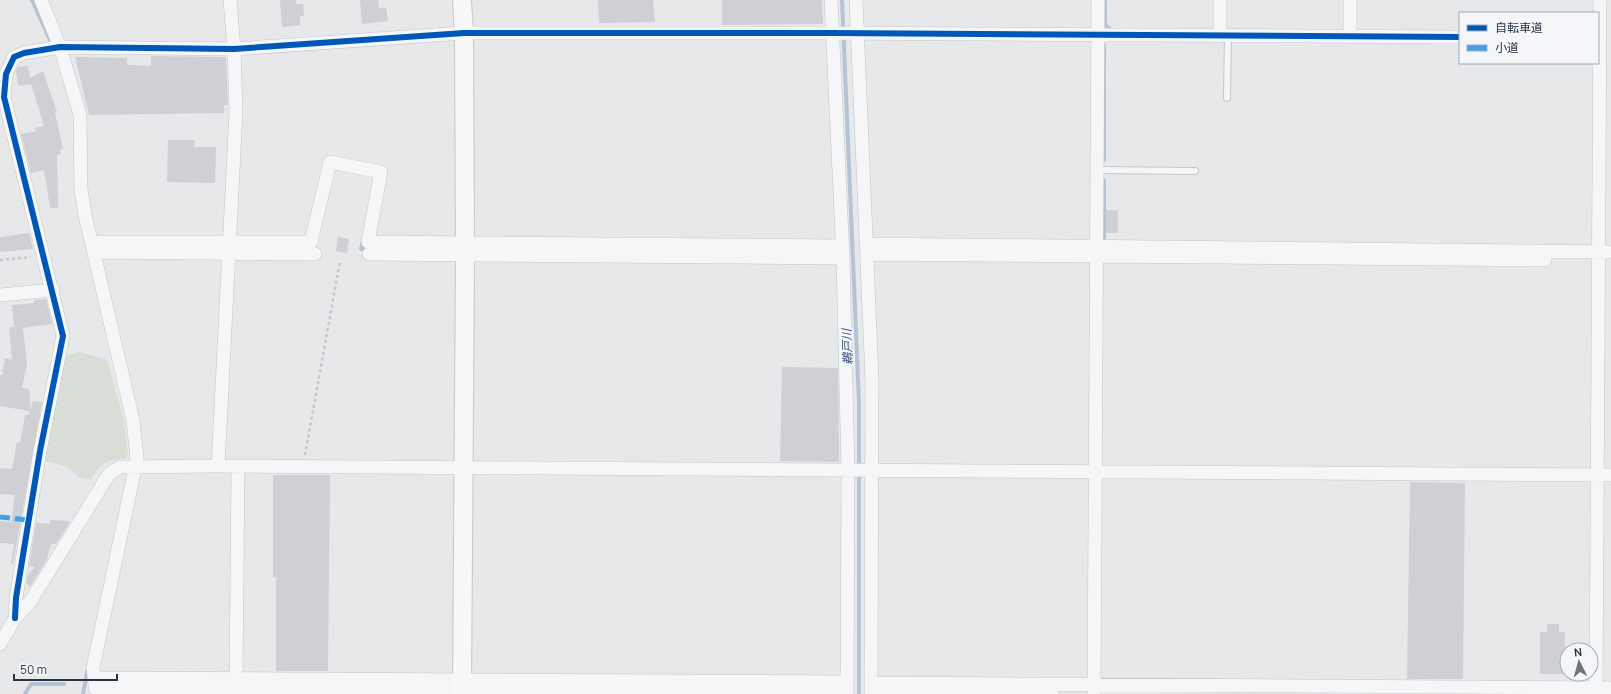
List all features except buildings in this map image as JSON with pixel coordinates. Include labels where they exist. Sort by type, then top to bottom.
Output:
[{"type":"street","points":[[41,0],[60,47],[80,116],[81,188],[133,420],[137,459],[93,668],[94,686]]},
{"type":"street","points":[[218,466],[236,112],[234,49],[230,0]]},
{"type":"street","points":[[462,0],[464,33],[465,250],[462,688]]},
{"type":"street","points":[[94,686],[847,690],[850,470],[835,33],[831,0]]},
{"type":"street","points":[[856,0],[855,33],[872,379],[870,470],[871,690]]},
{"type":"street","points":[[1094,689],[1098,0]]},
{"type":"street","points":[[1220,0],[1224,35]]},
{"type":"street","points":[[1350,0],[1350,36]]},
{"type":"street","points":[[1596,691],[1598,475],[1605,256],[1603,39],[1600,0]]},
{"type":"street","points":[[15,618],[16,598],[40,451],[63,336],[53,290],[4,97],[2,83],[14,57],[24,52],[60,47],[234,49],[464,33],[1098,34],[1459,38]]},
{"type":"street","points":[[93,247],[229,247],[311,242],[330,162],[381,172],[368,242],[465,250]]},
{"type":"street","points":[[229,247],[314,254]]},
{"type":"street","points":[[866,249],[1605,256]]},
{"type":"street","points":[[369,254],[465,250],[842,252]]},
{"type":"street","points":[[0,295],[53,290]]},
{"type":"street","points":[[236,678],[238,466]]},
{"type":"street","points":[[0,644],[15,618],[30,602],[109,474],[120,467],[238,466],[1611,475]]},
{"type":"street","points":[[94,686],[236,678],[462,688]]},
{"type":"street","points":[[871,690],[1094,689],[1596,691],[1611,688]]},
{"type":"street","points":[[871,690],[1052,694]]},
{"type":"lane","points":[[1224,35],[1227,98]]},
{"type":"lane","points":[[1097,170],[1195,171]]},
{"type":"path","points":[[0,260],[44,256]]},
{"type":"path","points":[[302,467],[340,261]]},
{"type":"shaded area","points":[[80,352],[105,359],[108,362],[124,421],[128,453],[125,459],[113,460],[101,466],[91,480],[80,478],[67,466],[43,461],[64,356]]},
{"type":"waterway","points":[[32,0],[50,40]]},
{"type":"waterway","name":"鵜戸川","points":[[842,0],[859,403],[859,694]]},
{"type":"waterway","points":[[1105,0],[1105,25],[1111,30]]},
{"type":"waterway","points":[[1104,45],[1104,160]]},
{"type":"waterway","points":[[1104,180],[1104,238]]},
{"type":"waterway","points":[[363,241],[361,249],[368,249]]},
{"type":"waterway","points":[[83,694],[88,668]]},
{"type":"waterway","points":[[25,694],[31,684],[64,684]]},
{"type":"marked path","points":[[0,517],[28,520]]},
{"type":"cycle path","points":[[15,618],[16,598],[40,451],[63,336],[4,97],[6,74],[14,57],[24,53],[60,47],[234,49],[464,33],[833,33],[1459,37]]}]
